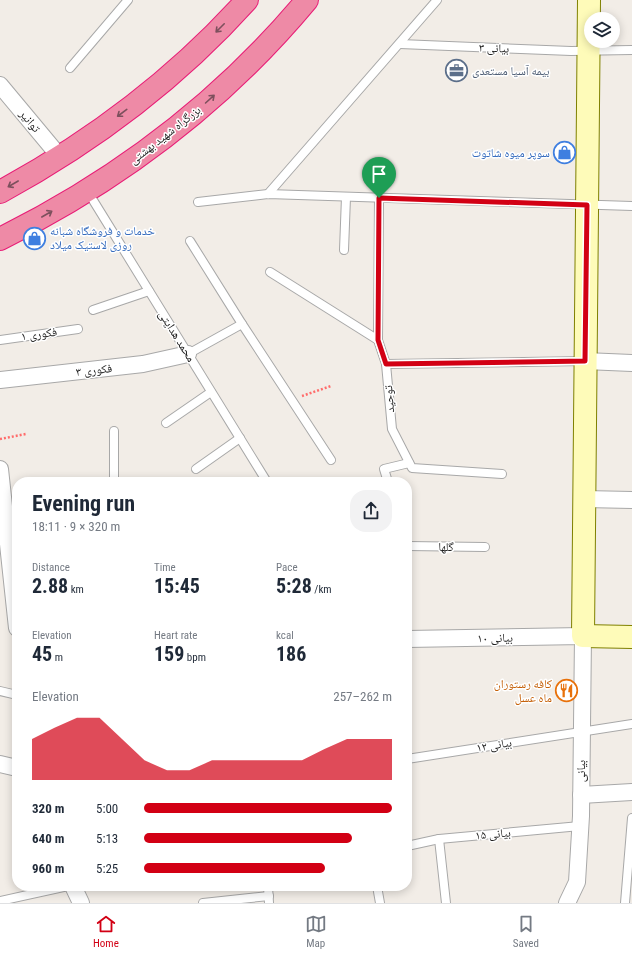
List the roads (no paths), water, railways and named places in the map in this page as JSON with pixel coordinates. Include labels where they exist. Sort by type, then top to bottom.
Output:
[{"type":"highway","points":[[0,192],[60,156],[112,121],[164,80],[212,36],[247,0]]},
{"type":"highway","name":"بزرگراه شهید بهشتی","points":[[0,239],[87,191],[144,152],[201,107],[260,51],[299,3]]},
{"type":"street","points":[[589,0],[583,636],[632,637]]},
{"type":"street","name":"توانیر","points":[[0,84],[60,156]]},
{"type":"street","name":"فکوری ۳","points":[[0,380],[143,364],[188,354]]},
{"type":"street","points":[[585,361],[632,363]]},
{"type":"street","points":[[0,474],[12,571]]},
{"type":"street","points":[[584,499],[632,500]]},
{"type":"street","name":"بیانی ۱۰","points":[[412,639],[583,636]]},
{"type":"street","name":"بیانی","points":[[567,903],[577,882],[581,796],[583,636]]},
{"type":"street","points":[[0,764],[12,767]]},
{"type":"street","points":[[581,796],[632,792]]},
{"type":"street","points":[[75,891],[81,903]]},
{"type":"lane","points":[[70,68],[128,0]]},
{"type":"lane","points":[[268,194],[438,0]]},
{"type":"lane","name":"بیانی ۳","points":[[400,44],[632,50]]},
{"type":"lane","name":"محمد هدایتی","points":[[87,191],[264,477]]},
{"type":"lane","points":[[198,202],[268,194],[632,206]]},
{"type":"lane","points":[[344,250],[346,197]]},
{"type":"lane","name":"توحید","points":[[379,198],[378,340],[386,364],[392,429],[409,463]]},
{"type":"lane","points":[[190,241],[242,324],[331,460]]},
{"type":"lane","points":[[270,272],[378,340]]},
{"type":"lane","points":[[93,310],[149,291]]},
{"type":"lane","points":[[188,354],[242,324]]},
{"type":"lane","name":"فکوری ۱","points":[[0,340],[78,329]]},
{"type":"lane","points":[[386,364],[585,361]]},
{"type":"lane","points":[[166,423],[211,392]]},
{"type":"lane","points":[[114,431],[114,477]]},
{"type":"lane","points":[[196,469],[240,438]]},
{"type":"lane","points":[[386,477],[384,469],[409,463],[412,468],[502,474]]},
{"type":"lane","name":"گلها","points":[[412,546],[486,547]]},
{"type":"lane","points":[[0,691],[12,694]]},
{"type":"lane","name":"بیانی ۱۲","points":[[412,758],[632,724]]},
{"type":"lane","points":[[626,903],[632,818]]},
{"type":"lane","name":"بیانی ۱۵","points":[[412,845],[439,839],[580,826]]},
{"type":"lane","points":[[439,839],[446,903]]},
{"type":"lane","points":[[0,901],[45,891]]},
{"type":"lane","points":[[378,891],[380,903]]},
{"type":"lane","points":[[203,903],[269,900]]},
{"type":"place","name":"بیمه آسیا مستعدی","points":[[456,71]]},
{"type":"place","name":"سوپر میوه شاتوت","points":[[565,153]]},
{"type":"place","name":"خدمات و فروشگاه شبانه روزی لاستیک میلاد","points":[[35,238]]},
{"type":"place","name":"کافه رستوران ماه عسل","points":[[567,691]]}]
